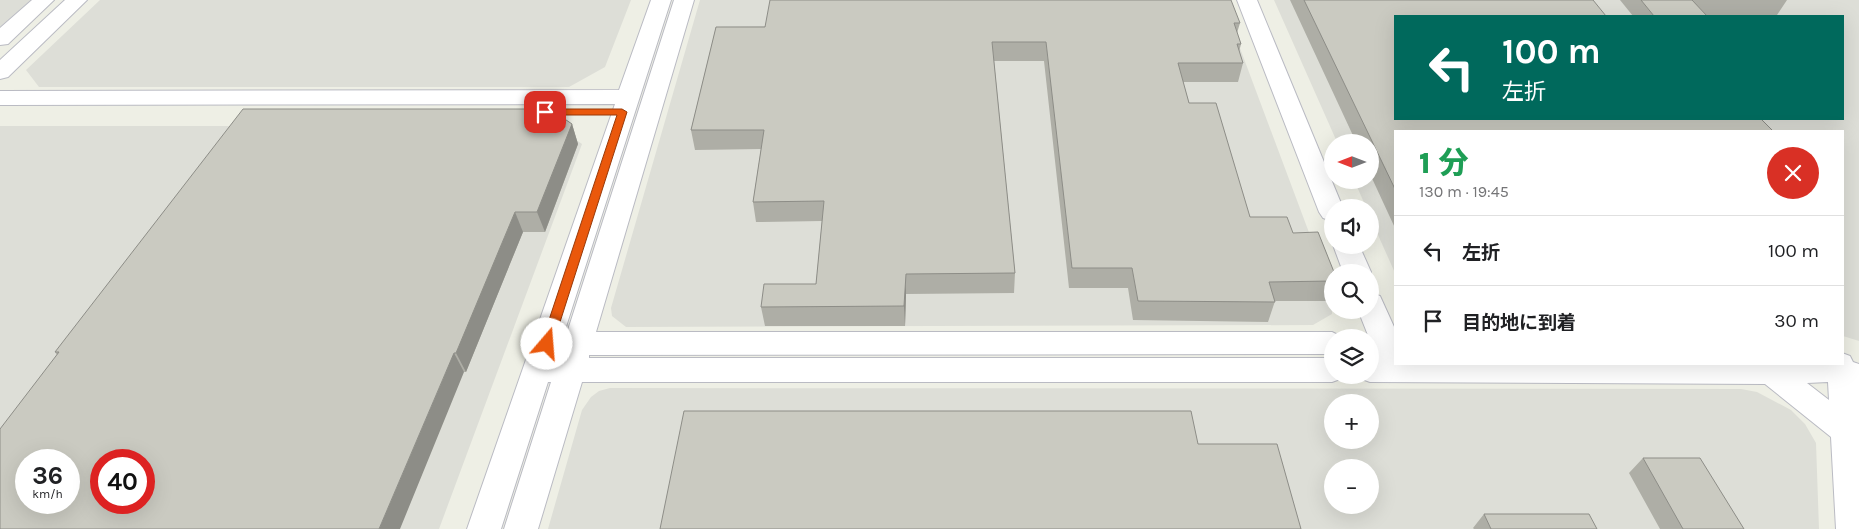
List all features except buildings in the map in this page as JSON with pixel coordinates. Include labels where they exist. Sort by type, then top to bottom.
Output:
[{"type":"street","points":[[0,39],[44,0]]},
{"type":"street","points":[[0,72],[77,0]]},
{"type":"street","points":[[484,529],[661,0]]},
{"type":"street","points":[[521,529],[684,0]]},
{"type":"street","points":[[1246,0],[1327,199]]},
{"type":"street","points":[[0,98],[625,105]]},
{"type":"street","points":[[0,112],[625,105]]},
{"type":"street","points":[[1374,319],[1384,354]]},
{"type":"street","points":[[574,357],[1324,343]]},
{"type":"street","points":[[543,357],[1324,370]]},
{"type":"street","points":[[1848,364],[1846,432],[1853,529]]},
{"type":"street","points":[[1620,365],[1771,372],[1838,365]]},
{"type":"street","points":[[1771,372],[1846,432]]},
{"type":"shaded area","points":[[0,0],[31,0],[0,27]]},
{"type":"shaded area","points":[[100,0],[631,0],[605,67],[569,87],[39,87],[26,70]]},
{"type":"shaded area","points":[[700,0],[1222,0],[1324,273],[1324,319],[1313,325],[626,327],[612,316],[611,308]]},
{"type":"shaded area","points":[[1274,0],[1859,0],[1859,341],[1844,336],[1844,130],[1394,130],[1394,271],[1379,237],[1379,199],[1362,199],[1358,189],[1379,189],[1379,134],[1333,134]]},
{"type":"shaded area","points":[[0,126],[556,126],[582,144],[439,529],[0,529]]},
{"type":"shaded area","points":[[610,388],[1741,389],[1757,392],[1791,410],[1805,424],[1816,443],[1819,529],[548,529],[582,410],[591,397],[599,391]]},
{"type":"route","points":[[545,112],[622,112],[547,344]]}]
